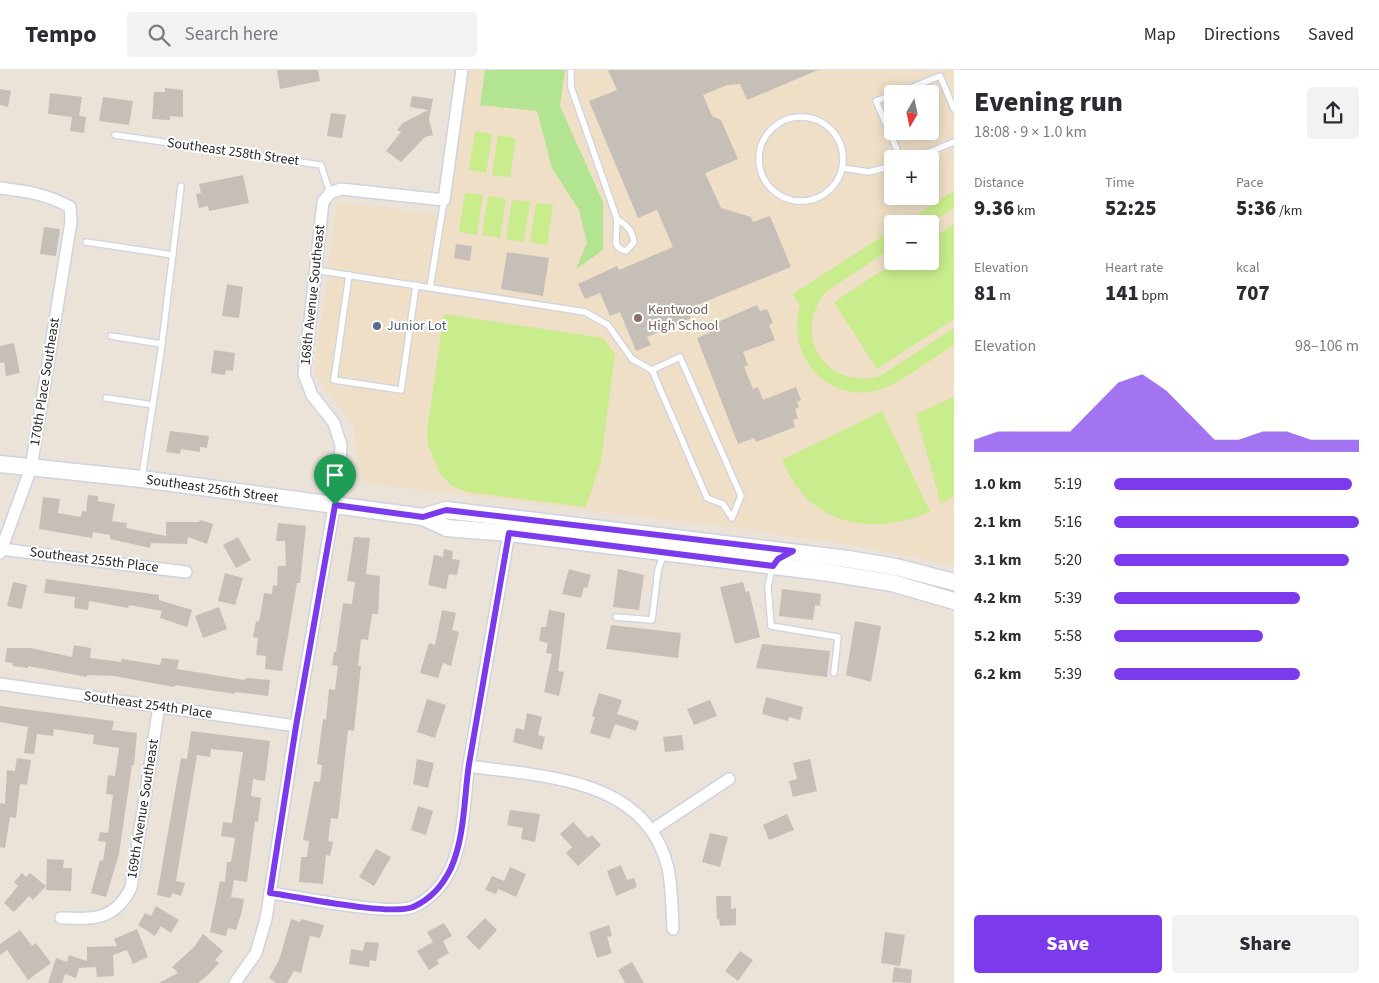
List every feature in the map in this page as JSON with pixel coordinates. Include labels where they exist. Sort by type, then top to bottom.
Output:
[{"type":"main road","name":"Southeast 256th Street","points":[[0,464],[142,479],[423,517],[447,528],[509,533],[664,552],[892,583],[954,601]]},
{"type":"main road","name":"Southeast 256th Street","points":[[423,517],[446,510],[793,551],[896,567],[954,582]]},
{"type":"main road","points":[[773,566],[778,559],[793,551]]},
{"type":"street","points":[[330,193],[341,189],[444,200],[462,70]]},
{"type":"street","name":"170th Place Southeast","points":[[0,188],[36,193],[54,198],[70,207],[71,222],[31,468],[1,551]]},
{"type":"street","name":"168th Avenue Southeast","points":[[235,983],[256,953],[262,938],[296,726],[335,505],[341,445],[334,423],[312,396],[304,374],[323,202],[330,193]]},
{"type":"street","points":[[270,893],[391,910],[412,907],[443,885],[452,866],[459,838],[469,766],[509,533]]},
{"type":"street","name":"Southeast 255th Place","points":[[1,551],[186,572]]},
{"type":"street","name":"Southeast 254th Place","points":[[0,684],[296,726]]},
{"type":"street","name":"169th Avenue Southeast","points":[[61,918],[95,919],[118,907],[131,888],[159,706]]},
{"type":"street","points":[[469,766],[563,779],[603,792],[630,807],[652,830],[668,867],[673,929]]},
{"type":"street","points":[[652,830],[729,779]]},
{"type":"lane","points":[[571,70],[571,87],[617,219],[614,233],[616,244],[620,250],[626,252],[634,242],[633,236],[631,229],[617,219]]},
{"type":"lane","points":[[917,85],[940,76],[954,109]]},
{"type":"lane","points":[[884,98],[876,101],[884,120]]},
{"type":"lane","points":[[806,116],[827,125],[837,136],[844,153],[843,168],[836,184],[825,194],[811,200],[796,201],[780,196],[768,186],[761,172],[759,158],[764,138],[774,126],[791,118],[806,116]]},
{"type":"lane","name":"Southeast 258th Street","points":[[115,135],[321,165],[330,193]]},
{"type":"lane","points":[[934,150],[954,142]]},
{"type":"lane","points":[[843,168],[869,172],[884,168]]},
{"type":"lane","points":[[142,479],[162,344],[181,186]]},
{"type":"lane","points":[[430,288],[444,200]]},
{"type":"lane","points":[[86,242],[173,255]]},
{"type":"lane","points":[[315,270],[585,312],[608,325],[632,359],[652,370],[707,498],[723,504],[732,518],[741,496],[680,357],[652,370]]},
{"type":"lane","points":[[349,275],[334,380],[401,390],[416,286]]},
{"type":"lane","points":[[111,336],[162,344]]},
{"type":"lane","points":[[106,398],[153,405]]},
{"type":"lane","points":[[616,616],[652,620],[658,570],[664,552],[686,538]]},
{"type":"lane","points":[[773,566],[768,587],[771,626],[838,637],[834,673]]},
{"type":"shaded area","name":"Kentwood High School","points":[[469,70],[954,70],[954,566],[862,546],[729,527],[364,483],[357,462],[353,423],[314,375],[337,203],[447,216]]},
{"type":"green space","points":[[485,70],[565,70],[560,106],[603,202],[603,250],[576,269],[587,243],[579,210],[552,168],[537,111],[480,105]]},
{"type":"green space","points":[[475,131],[492,134],[486,173],[469,170]]},
{"type":"green space","points":[[498,135],[516,138],[510,177],[492,175]]},
{"type":"green space","points":[[954,191],[954,208],[939,218],[939,215],[916,215],[932,205],[939,205],[939,201]]},
{"type":"green space","points":[[465,193],[483,195],[477,235],[459,232]]},
{"type":"green space","points":[[488,196],[506,199],[500,238],[482,235]]},
{"type":"green space","points":[[512,200],[530,202],[524,242],[506,239]]},
{"type":"green space","points":[[536,203],[553,205],[547,245],[530,242]]},
{"type":"green space","points":[[954,224],[954,319],[877,369],[834,302],[884,269],[939,270],[939,234]]},
{"type":"green space","points":[[884,235],[884,253],[827,291],[816,307],[812,324],[813,340],[819,355],[829,367],[844,375],[861,378],[880,376],[954,328],[954,345],[890,386],[863,392],[845,390],[829,383],[816,373],[805,358],[799,342],[797,324],[800,305],[793,294]]},
{"type":"green space","points":[[444,314],[603,338],[615,354],[601,461],[586,507],[467,492],[452,486],[440,474],[428,445],[427,431]]},
{"type":"green space","points":[[954,397],[954,496],[941,504],[916,414]]},
{"type":"green space","points":[[882,411],[930,512],[893,523],[875,524],[856,523],[823,511],[808,499],[795,484],[782,460]]},
{"type":"building","points":[[277,70],[318,70],[320,81],[280,89]]},
{"type":"building","points":[[608,70],[818,70],[747,100],[740,84],[727,85],[703,95],[712,116],[721,120],[738,159],[705,173],[721,208],[751,217],[753,222],[770,216],[791,267],[687,309],[691,318],[647,337],[651,345],[636,351],[620,312],[610,316],[600,293],[585,299],[578,284],[617,266],[619,270],[673,247],[657,210],[638,218],[589,101],[617,90]]},
{"type":"building","points":[[165,88],[183,90],[183,117],[170,116],[170,120],[152,119],[154,92],[165,92]]},
{"type":"building","points":[[0,89],[11,91],[8,107],[0,105]]},
{"type":"building","points":[[50,93],[82,97],[79,116],[86,117],[84,133],[70,131],[72,117],[48,114]]},
{"type":"building","points":[[412,96],[433,99],[429,119],[433,135],[425,137],[401,162],[386,151],[401,132],[397,130],[403,123],[428,110],[410,107]]},
{"type":"building","points":[[103,97],[133,101],[129,125],[99,121]]},
{"type":"building","points":[[331,113],[346,115],[342,138],[327,136]]},
{"type":"building","points":[[243,175],[249,203],[209,211],[208,206],[199,208],[196,194],[201,193],[199,184]]},
{"type":"building","points":[[44,227],[60,229],[56,256],[40,254]]},
{"type":"building","points":[[456,244],[472,246],[470,261],[454,258]]},
{"type":"building","points":[[507,252],[549,258],[543,296],[501,289]]},
{"type":"building","points":[[227,284],[243,287],[239,318],[222,316]]},
{"type":"building","points":[[757,305],[760,311],[767,309],[773,323],[769,325],[775,340],[743,352],[748,365],[744,367],[753,389],[758,387],[763,400],[796,387],[801,400],[797,402],[799,407],[795,409],[798,418],[793,420],[795,427],[756,442],[754,438],[738,444],[697,338],[709,333],[706,327]]},
{"type":"building","points":[[14,343],[20,373],[6,376],[4,362],[0,363],[0,346]]},
{"type":"building","points":[[214,350],[235,353],[233,371],[226,370],[225,375],[211,373]]},
{"type":"building","points":[[170,431],[209,436],[207,448],[200,447],[200,452],[181,449],[180,454],[166,452]]},
{"type":"building","points":[[88,495],[98,496],[98,501],[115,504],[112,521],[127,523],[126,528],[166,536],[166,522],[199,522],[200,520],[213,524],[207,544],[188,537],[187,544],[151,543],[150,548],[110,539],[110,535],[93,532],[92,538],[39,529],[43,497],[60,499],[58,513],[81,517],[82,511],[86,512]]},
{"type":"building","points":[[278,523],[306,526],[300,583],[297,583],[282,671],[265,669],[266,656],[256,655],[258,638],[253,637],[256,621],[259,622],[264,593],[272,594],[273,585],[277,586],[278,566],[286,566],[285,541],[276,541]]},
{"type":"building","points":[[238,537],[251,560],[236,568],[223,545]]},
{"type":"building","points":[[354,537],[370,538],[366,574],[380,576],[378,614],[372,614],[368,640],[361,639],[358,666],[361,666],[354,731],[348,730],[338,819],[331,818],[328,841],[333,842],[330,856],[326,855],[323,884],[299,882],[301,857],[307,857],[309,841],[303,840],[314,781],[320,782],[322,765],[317,764],[323,719],[326,720],[329,689],[335,690],[338,666],[332,665],[334,652],[336,652],[343,603],[352,604],[355,582],[347,581]]},
{"type":"building","points":[[444,549],[453,551],[452,559],[460,560],[457,575],[449,574],[446,589],[428,585],[434,555],[443,557]]},
{"type":"building","points":[[569,569],[591,575],[587,588],[584,587],[581,598],[562,594]]},
{"type":"building","points":[[618,569],[644,575],[639,610],[613,607]]},
{"type":"building","points":[[225,573],[243,578],[235,605],[218,601]]},
{"type":"building","points":[[46,579],[159,595],[159,600],[192,610],[187,627],[160,618],[162,611],[129,605],[128,608],[89,601],[88,610],[74,608],[75,597],[44,593]]},
{"type":"building","points":[[13,582],[27,585],[22,609],[7,606]]},
{"type":"building","points":[[743,582],[746,592],[749,591],[760,637],[735,644],[720,587]]},
{"type":"building","points":[[782,589],[821,594],[820,606],[815,605],[813,620],[779,616]]},
{"type":"building","points":[[219,607],[227,629],[203,638],[195,616]]},
{"type":"building","points":[[442,610],[456,613],[452,630],[459,632],[451,666],[443,663],[438,678],[420,673],[429,643],[435,645]]},
{"type":"building","points":[[549,610],[565,613],[558,671],[564,672],[559,696],[544,692],[552,654],[546,653],[548,643],[539,641],[541,627],[546,627]]},
{"type":"building","points":[[855,621],[881,626],[871,682],[846,675]]},
{"type":"building","points":[[611,625],[681,633],[678,658],[606,649]]},
{"type":"building","points":[[762,644],[830,651],[827,677],[756,668]]},
{"type":"building","points":[[74,645],[91,648],[90,658],[121,662],[122,659],[160,665],[162,658],[179,660],[177,669],[245,680],[246,678],[270,680],[268,696],[235,692],[235,694],[175,685],[174,687],[114,676],[87,675],[87,677],[28,666],[28,668],[12,666],[13,663],[5,662],[7,648],[31,648],[72,657]]},
{"type":"building","points":[[599,693],[622,700],[617,714],[639,721],[636,731],[615,724],[610,739],[590,733],[595,717],[592,716]]},
{"type":"building","points":[[766,697],[803,707],[800,720],[789,717],[788,721],[762,714]]},
{"type":"building","points":[[427,699],[446,705],[435,738],[417,732]]},
{"type":"building","points":[[710,700],[717,716],[694,725],[687,709]]},
{"type":"building","points":[[0,706],[114,721],[112,730],[137,733],[134,765],[132,765],[119,854],[106,897],[91,893],[100,860],[103,861],[106,842],[98,841],[100,832],[108,833],[113,795],[106,794],[108,775],[115,776],[119,748],[93,744],[94,735],[54,729],[53,736],[37,734],[34,754],[24,753],[28,727],[0,722]]},
{"type":"building","points":[[527,713],[542,717],[538,735],[545,737],[542,750],[513,742],[516,728],[524,730]]},
{"type":"building","points":[[191,731],[270,741],[265,781],[253,779],[251,796],[261,798],[258,822],[255,821],[247,882],[234,880],[231,897],[244,899],[242,911],[236,930],[228,928],[226,936],[210,932],[220,881],[225,882],[227,862],[231,862],[235,838],[221,836],[223,822],[232,823],[243,752],[211,749],[210,757],[197,755],[176,881],[185,883],[181,896],[172,893],[171,898],[157,895],[181,758],[187,759]]},
{"type":"building","points":[[682,735],[684,750],[665,752],[663,737]]},
{"type":"building","points":[[17,758],[31,760],[27,785],[20,784],[16,818],[10,817],[5,848],[0,847],[0,803],[5,804],[7,770],[15,771]]},
{"type":"building","points":[[417,759],[434,763],[428,788],[413,784]]},
{"type":"building","points":[[810,759],[817,791],[793,797],[789,781],[797,779],[793,763]]},
{"type":"building","points":[[418,806],[433,811],[426,835],[411,830]]},
{"type":"building","points":[[510,810],[540,814],[535,842],[521,839],[523,828],[507,825]]},
{"type":"building","points":[[787,814],[794,830],[769,840],[763,825]]},
{"type":"building","points":[[573,822],[588,838],[592,835],[601,845],[578,866],[566,853],[572,847],[560,834]]},
{"type":"building","points":[[710,833],[728,837],[720,867],[702,862]]},
{"type":"building","points":[[376,849],[391,857],[374,886],[359,877]]},
{"type":"building","points":[[47,859],[64,860],[63,868],[72,868],[71,891],[46,890]]},
{"type":"building","points":[[621,865],[627,880],[634,878],[637,887],[616,896],[607,871]]},
{"type":"building","points":[[510,867],[526,874],[516,897],[498,889],[496,894],[485,890],[492,876],[504,881]]},
{"type":"building","points":[[22,873],[26,877],[30,873],[46,886],[33,900],[29,896],[14,912],[4,903],[18,886],[14,882]]},
{"type":"building","points":[[716,896],[731,896],[731,909],[736,908],[736,925],[720,926],[719,919],[717,920]]},
{"type":"building","points":[[156,906],[179,920],[171,933],[161,926],[155,936],[138,925],[145,913],[151,916]]},
{"type":"building","points":[[485,918],[497,930],[479,950],[466,937]]},
{"type":"building","points":[[291,919],[300,922],[301,919],[324,925],[320,938],[310,936],[301,973],[294,971],[287,983],[276,983],[269,978],[279,960]]},
{"type":"building","points":[[444,923],[452,936],[443,941],[449,953],[437,960],[439,964],[429,970],[417,951],[433,942],[427,932]]},
{"type":"building","points":[[609,925],[612,936],[607,937],[612,953],[597,958],[589,932]]},
{"type":"building","points":[[137,929],[148,957],[133,964],[127,950],[113,955],[114,976],[97,977],[96,967],[79,968],[76,978],[65,974],[62,983],[48,983],[56,958],[67,962],[69,955],[87,961],[87,947],[117,946],[114,939]]},
{"type":"building","points":[[20,930],[32,946],[36,943],[51,963],[28,980],[7,950],[0,955],[0,944]]},
{"type":"building","points":[[885,932],[905,935],[900,966],[881,963]]},
{"type":"building","points":[[203,934],[223,951],[215,960],[219,963],[198,983],[159,983],[178,973],[172,967],[195,946]]},
{"type":"building","points":[[365,942],[379,943],[376,961],[370,960],[369,967],[349,964],[351,949],[363,951]]},
{"type":"building","points":[[740,951],[753,960],[738,981],[725,971]]},
{"type":"building","points":[[632,962],[644,983],[625,983],[618,970]]},
{"type":"building","points":[[894,967],[912,970],[911,983],[892,982]]},
{"type":"place","name":"Kentwood High School","points":[[638,318]]},
{"type":"place","name":"Junior Lot","points":[[377,326]]},
{"type":"route","points":[[335,505],[423,517],[446,510],[793,551],[778,559],[773,566],[509,533],[469,766],[459,838],[452,866],[443,885],[430,896],[412,907],[391,910],[270,893],[296,726],[335,505]]}]
